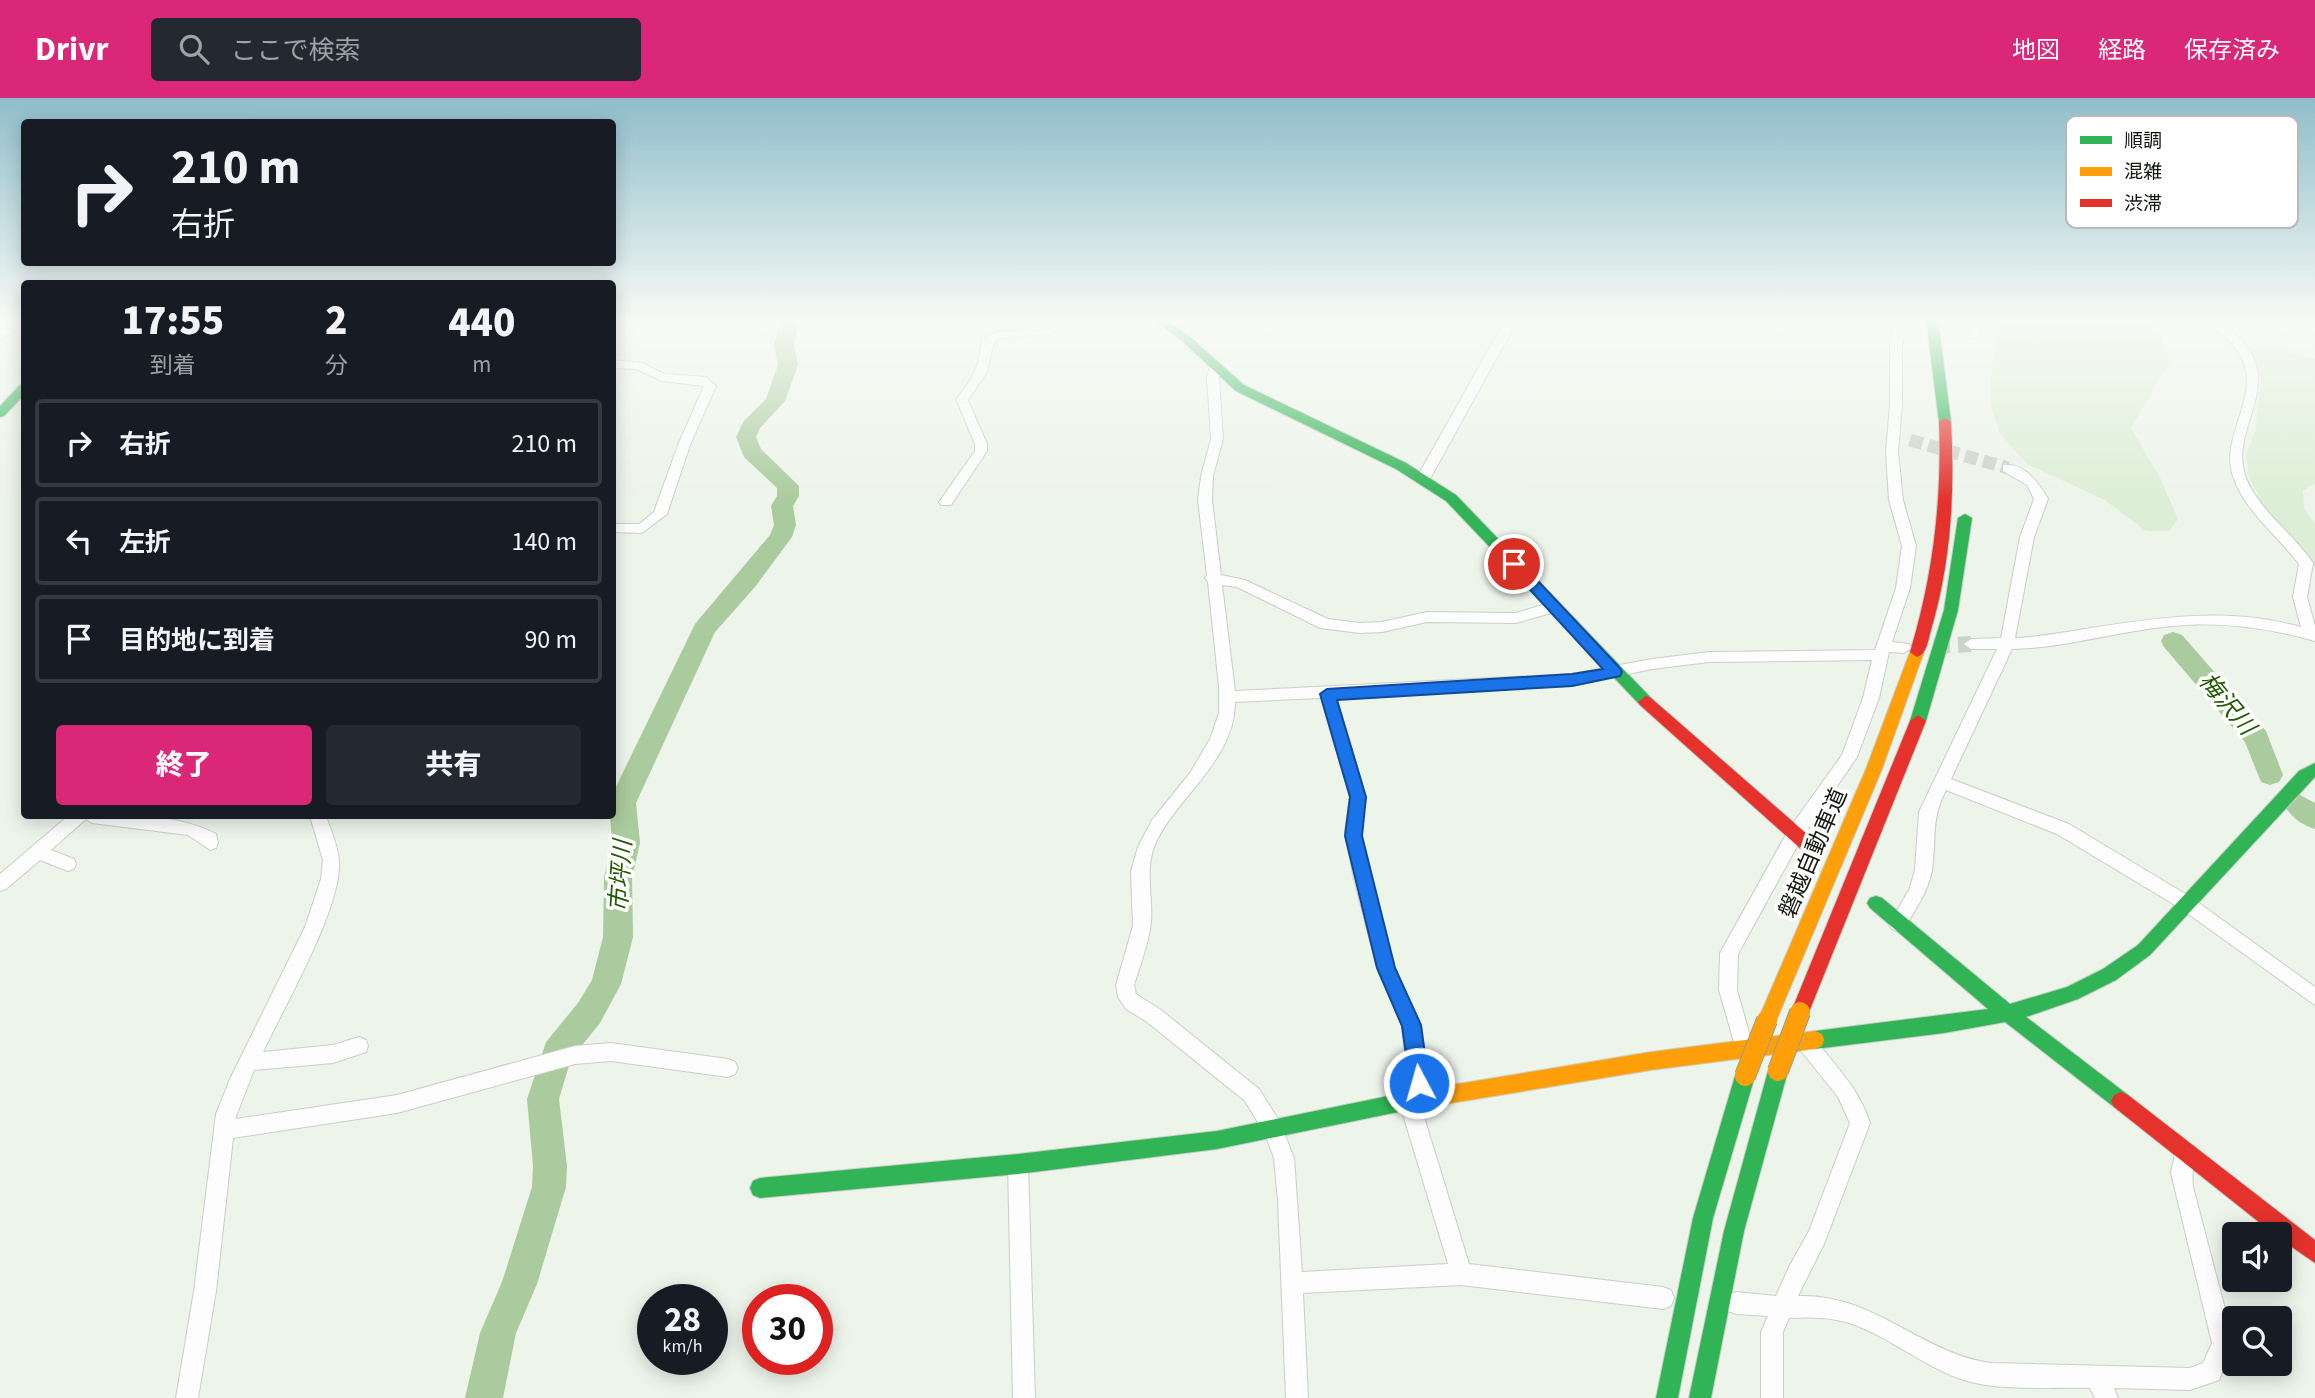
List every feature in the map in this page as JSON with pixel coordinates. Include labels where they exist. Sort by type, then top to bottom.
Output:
[{"type":"main road","points":[[1230,380],[1240,388],[1401,466],[1468,513],[1553,607],[1664,721],[1817,853]]},
{"type":"main road","name":"磐越自動車道","points":[[1667,1398],[1703,1218],[1745,1076],[1883,750],[1925,631],[1943,534],[1947,468],[1940,380]]},
{"type":"main road","points":[[0,413],[21,391]]},
{"type":"main road","name":"磐越自動車道","points":[[1700,1398],[1734,1231],[1778,1071],[1906,758],[1937,667],[1957,586],[1966,504]]},
{"type":"main road","points":[[760,1188],[1018,1164],[1217,1140],[1414,1100],[1651,1061],[2010,1014],[2085,987],[2128,964],[2144,950],[2305,775],[2315,769]]},
{"type":"main road","points":[[1875,903],[2010,1014],[2315,1253]]},
{"type":"street","points":[[616,528],[641,530],[660,514],[684,445],[710,386],[706,382],[685,380]]},
{"type":"street","points":[[946,502],[981,451],[981,444],[962,404],[962,399],[972,391],[979,380]]},
{"type":"street","points":[[1213,380],[1217,439],[1207,476],[1205,500],[1227,713],[1218,740],[1196,777],[1158,825],[1146,847],[1140,871],[1142,926],[1125,985],[1127,997],[1132,1003],[1154,1016],[1252,1095],[1273,1129],[1284,1158],[1288,1201],[1297,1398]]},
{"type":"street","points":[[1423,479],[1478,380]]},
{"type":"street","points":[[1745,1050],[1724,971],[1729,953],[1795,834],[1849,757],[1871,698],[1882,650],[1909,562],[1909,546],[1896,500],[1892,452],[1894,380]]},
{"type":"street","points":[[2252,380],[2236,463],[2253,501],[2306,563],[2306,574],[2301,585],[2302,606],[2313,635]]},
{"type":"street","points":[[1893,436],[1910,440]]},
{"type":"street","points":[[1898,924],[1917,892],[1923,870],[1927,812],[2007,643],[2027,537],[2041,499],[2032,482],[2008,468]]},
{"type":"street","points":[[1212,578],[1240,583],[1325,624],[1360,628],[1382,627],[1427,617],[1516,618],[1553,607]]},
{"type":"street","points":[[1970,644],[2026,643],[2171,621],[2252,622],[2313,635]]},
{"type":"street","points":[[1227,697],[1572,680],[1652,664],[1709,657],[1904,648]]},
{"type":"street","points":[[1327,694],[1358,797],[1353,836],[1366,891],[1386,968],[1397,998],[1412,1025],[1419,1083],[1414,1100],[1461,1274]]},
{"type":"street","points":[[1940,781],[2063,829],[2186,903],[2315,997]]},
{"type":"street","points":[[0,884],[76,819]]},
{"type":"street","points":[[115,819],[191,829],[210,839],[210,843]]},
{"type":"street","points":[[187,1398],[205,1291],[226,1114],[248,1062],[314,927],[330,878],[331,860],[319,819]]},
{"type":"street","points":[[38,852],[68,864]]},
{"type":"street","points":[[1772,1398],[1772,1332],[1796,1274],[1817,1237],[1860,1123],[1850,1098],[1819,1063],[1805,1041]]},
{"type":"street","points":[[248,1062],[333,1054],[359,1046]]},
{"type":"street","points":[[223,1129],[253,1127],[397,1104],[575,1055],[611,1052],[728,1068]]},
{"type":"street","points":[[1736,1303],[1782,1307],[1813,1306],[1845,1311],[1938,1359],[1969,1371],[2017,1376],[2189,1379],[2211,1372],[2223,1343],[2182,1180],[2184,1152]]},
{"type":"street","points":[[1018,1164],[1024,1398]]},
{"type":"street","points":[[1290,1283],[1461,1274],[1663,1298]]},
{"type":"street","points":[[2097,1377],[2107,1398]]},
{"type":"green space","points":[[1990,380],[2159,380],[2131,428],[2160,478],[2178,519],[2169,531],[2146,531],[2105,500],[2027,464],[2000,434],[1991,405]]},
{"type":"green space","points":[[2261,380],[2315,380],[2315,483],[2303,490],[2304,508],[2315,524],[2315,567],[2261,502],[2249,476],[2246,455],[2255,432]]},
{"type":"waterway","name":"市坪川","points":[[484,1398],[498,1333],[519,1284],[549,1187],[550,1166],[543,1099],[557,1052],[589,1013],[606,984],[618,937],[618,878],[626,843],[622,803],[704,630],[781,537],[785,525],[782,506],[788,496],[788,486],[752,452],[746,437],[750,426],[775,401],[783,380]]},
{"type":"waterway","name":"梅沢川","points":[[2173,641],[2257,738],[2270,775]]},
{"type":"waterway","name":"梅沢川","points":[[2298,805],[2315,818]]},
{"type":"tunnel","points":[[1910,440],[2008,468]]},
{"type":"tunnel","points":[[1934,646],[1971,644]]},
{"type":"traffic: fast","points":[[1231,380],[1240,388],[1401,466],[1451,498],[1646,702]]},
{"type":"traffic: fast","points":[[1940,380],[1945,422]]},
{"type":"traffic: fast","points":[[0,413],[21,391]]},
{"type":"traffic: fast","points":[[1918,721],[1951,610],[1965,518]]},
{"type":"traffic: fast","points":[[1815,1040],[1988,1018],[2072,993],[2110,975],[2144,950],[2305,775],[2315,769]]},
{"type":"traffic: fast","points":[[1876,903],[1974,987],[2121,1101]]},
{"type":"traffic: fast","points":[[1700,1398],[1734,1231],[1778,1071]]},
{"type":"traffic: fast","points":[[1667,1398],[1703,1218],[1745,1076]]},
{"type":"traffic: fast","points":[[760,1188],[1018,1164],[1217,1140],[1403,1102]]},
{"type":"traffic: slow","points":[[1767,1020],[1874,769],[1917,652]]},
{"type":"traffic: slow","points":[[1778,1071],[1800,1012]]},
{"type":"traffic: slow","points":[[1745,1076],[1767,1020]]},
{"type":"traffic: slow","points":[[1403,1102],[1651,1061],[1815,1040]]},
{"type":"traffic: jam","points":[[1917,652],[1932,596],[1942,539],[1947,481],[1945,422]]},
{"type":"traffic: jam","points":[[1646,702],[1817,853]]},
{"type":"traffic: jam","points":[[1800,1012],[1918,721]]},
{"type":"traffic: jam","points":[[2121,1101],[2315,1253]]},
{"type":"route","points":[[1419,1083],[1412,1025],[1397,998],[1386,968],[1353,836],[1358,797],[1327,694],[1572,680],[1615,672],[1514,564]]}]
